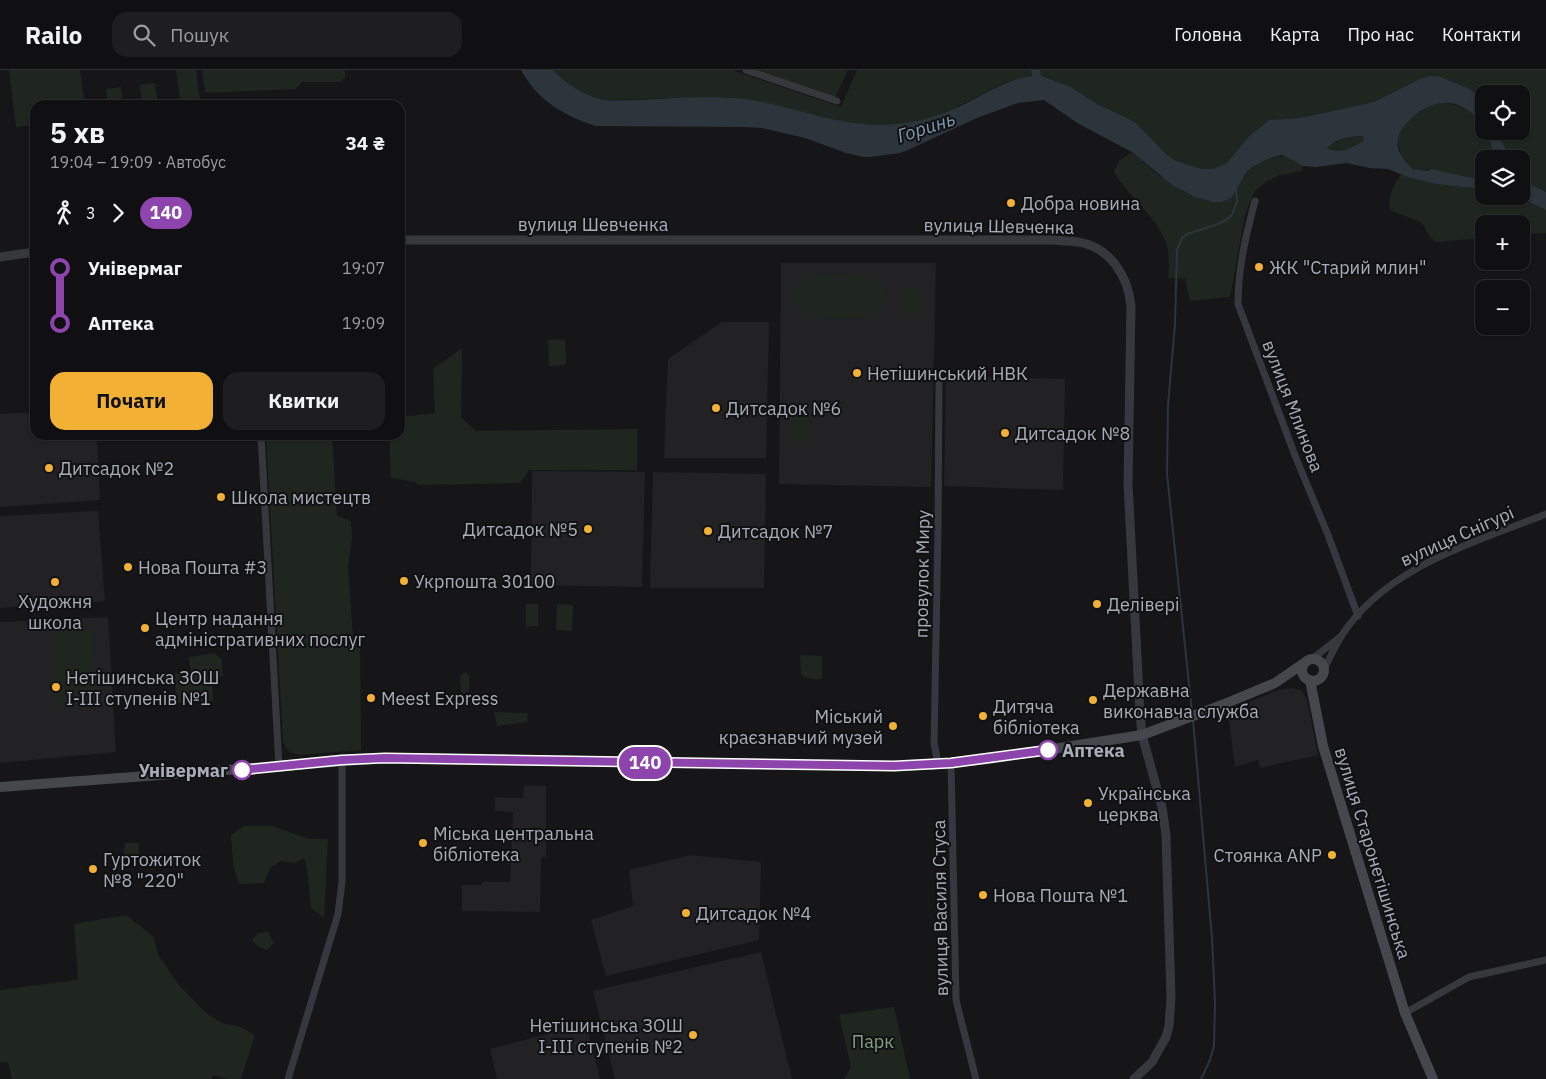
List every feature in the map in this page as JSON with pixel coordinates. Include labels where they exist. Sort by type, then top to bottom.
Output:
[{"type":"main road","points":[[1314,702],[1324,672],[1319,660],[1308,661],[1302,671],[1308,679],[1316,680],[1324,672]]},
{"type":"main road","name":"вулиця Снігурі","points":[[0,788],[385,758],[894,766],[951,763],[1041,751],[1142,734],[1222,705],[1275,683],[1308,661]]},
{"type":"main road","name":"вулиця Снігурі","points":[[1275,683],[1308,679]]},
{"type":"main road","name":"вулиця Старонетішинська","points":[[1308,679],[1328,761],[1405,1013],[1433,1079]]},
{"type":"street","points":[[746,70],[837,100]]},
{"type":"street","name":"вулиця Млинова","points":[[1255,201],[1246,235],[1238,280],[1238,304],[1358,616]]},
{"type":"street","name":"вулиця Шевченка","points":[[405,240],[1054,240],[1087,244],[1112,260],[1123,275],[1129,291],[1131,306],[1128,484],[1142,734],[1162,807],[1166,835],[1171,1014],[1166,1037],[1160,1050],[1152,1062],[1134,1079]]},
{"type":"street","points":[[0,257],[30,253]]},
{"type":"street","name":"провулок Миру","points":[[938,384],[938,530],[934,743],[938,764]]},
{"type":"street","points":[[261,440],[280,766]]},
{"type":"street","name":"вулиця Снігурі","points":[[1308,661],[1342,635],[1368,604],[1412,571],[1546,514]]},
{"type":"street","name":"вулиця Снігурі","points":[[1324,672],[1342,635]]},
{"type":"street","points":[[288,1079],[338,914],[342,882],[342,760]]},
{"type":"street","name":"вулиця Василя Стуса","points":[[951,763],[956,1000],[976,1079]]},
{"type":"street","points":[[1405,1013],[1468,977],[1546,960]]},
{"type":"shaded area","name":"Нетішинський НВК","points":[[781,263],[936,263],[931,487],[779,484]]},
{"type":"shaded area","name":"Дитсадок №6","points":[[722,322],[769,322],[766,458],[664,458],[668,359]]},
{"type":"shaded area","name":"Дитсадок №8","points":[[946,376],[1065,379],[1063,490],[944,486]]},
{"type":"shaded area","name":"Дитсадок №2","points":[[30,412],[30,440],[97,440],[100,500],[0,507],[0,414]]},
{"type":"shaded area","name":"Дитсадок №5","points":[[532,471],[645,472],[642,587],[531,585]]},
{"type":"shaded area","name":"Дитсадок №7","points":[[653,472],[766,474],[764,588],[650,588]]},
{"type":"shaded area","points":[[98,511],[105,601],[0,608],[0,516]]},
{"type":"shaded area","name":"Нетішинська ЗОШ І-ІІІ ступенів №1","points":[[108,617],[116,752],[0,763],[0,622]]},
{"type":"shaded area","points":[[1293,688],[1302,691],[1307,700],[1318,755],[1260,768],[1258,760],[1235,767],[1228,712],[1278,690]]},
{"type":"shaded area","points":[[524,785],[546,786],[546,857],[541,857],[540,912],[462,911],[462,885],[482,885],[482,882],[510,882],[513,812],[495,811],[495,797],[523,798]]},
{"type":"shaded area","name":"Дитсадок №4","points":[[690,855],[761,862],[759,940],[606,976],[591,920],[633,906],[629,870]]},
{"type":"shaded area","name":"Нетішинська ЗОШ І-ІІІ ступенів №2","points":[[761,952],[792,1079],[615,1079],[593,991]]},
{"type":"shaded area","points":[[586,1024],[600,1079],[497,1079],[490,1049]]},
{"type":"green space","points":[[9,70],[80,70],[84,100],[30,100],[30,126],[16,127]]},
{"type":"green space","points":[[176,70],[196,70],[200,100],[180,100]]},
{"type":"green space","points":[[202,70],[345,70],[345,77],[340,82],[302,82],[296,89],[205,93]]},
{"type":"green space","points":[[553,70],[732,70],[841,107],[857,70],[1031,70],[1032,76],[1004,83],[949,111],[927,119],[895,125],[863,125],[744,99],[723,97],[603,100],[576,88]]},
{"type":"green space","points":[[754,70],[848,70],[835,98]]},
{"type":"green space","points":[[1040,70],[1546,70],[1546,192],[1530,183],[1530,150],[1506,150],[1501,140],[1530,140],[1530,85],[1475,85],[1475,93],[1470,89],[1441,77],[1420,79],[1374,102],[1300,118],[1269,120],[1249,136],[1227,163],[1213,169],[1202,169],[1176,161],[1166,154],[1136,123],[1099,105],[1069,86],[1041,76]]},
{"type":"green space","points":[[155,83],[157,100],[142,100],[140,85]]},
{"type":"green space","points":[[121,87],[122,100],[107,100],[106,89]]},
{"type":"green space","points":[[1445,102],[1470,111],[1475,115],[1475,140],[1490,140],[1492,150],[1475,150],[1475,177],[1432,169],[1417,171],[1401,155],[1397,141],[1404,124],[1422,109],[1433,103]]},
{"type":"green space","points":[[1364,137],[1364,141],[1351,148],[1336,151],[1327,148],[1334,142],[1342,139]]},
{"type":"green space","points":[[1132,152],[1157,174],[1182,191],[1213,202],[1241,180],[1252,167],[1270,158],[1286,156],[1303,166],[1302,171],[1280,175],[1267,181],[1255,191],[1245,215],[1230,297],[1190,301],[1185,279],[1168,278],[1168,249],[1165,240],[1148,213],[1126,189],[1114,172],[1119,161]]},
{"type":"green space","points":[[1401,174],[1435,184],[1475,188],[1475,205],[1530,205],[1530,203],[1546,210],[1546,233],[1530,234],[1530,215],[1475,215],[1475,239],[1436,242],[1431,238],[1421,222],[1390,210],[1392,191]]},
{"type":"green space","points":[[850,275],[873,279],[881,283],[886,291],[885,302],[880,310],[866,317],[827,318],[804,313],[796,306],[793,291],[798,282],[806,277]]},
{"type":"green space","points":[[903,289],[920,289],[920,315],[903,315]]},
{"type":"green space","points":[[565,339],[566,365],[549,366],[548,340]]},
{"type":"green space","points":[[462,348],[461,417],[476,431],[637,429],[637,470],[529,470],[520,483],[418,485],[415,482],[391,478],[389,440],[405,440],[405,416],[435,413],[433,369]]},
{"type":"green space","points":[[792,404],[809,404],[808,443],[791,442]]},
{"type":"green space","points":[[266,440],[332,440],[337,516],[351,521],[352,539],[348,566],[353,637],[360,642],[361,750],[299,755],[289,752],[283,742]]},
{"type":"green space","points":[[526,604],[538,604],[538,626],[526,627]]},
{"type":"green space","points":[[557,604],[573,605],[572,631],[556,630]]},
{"type":"green space","points":[[93,630],[96,706],[58,707],[54,631]]},
{"type":"green space","points":[[215,653],[222,660],[223,676],[212,679],[213,701],[176,703],[175,673],[191,672],[189,657]]},
{"type":"green space","points":[[800,655],[822,656],[822,679],[810,679],[801,675]]},
{"type":"green space","points":[[464,672],[469,675],[469,691],[464,694],[461,692],[460,676]]},
{"type":"green space","points":[[494,712],[528,713],[527,722],[497,726]]},
{"type":"green space","points":[[244,826],[272,826],[309,839],[328,839],[324,918],[311,908],[307,868],[304,858],[295,863],[281,861],[271,867],[264,883],[239,884],[233,864],[231,835]]},
{"type":"green space","points":[[125,843],[139,843],[139,855],[124,854]]},
{"type":"green space","points":[[126,915],[153,936],[159,956],[178,984],[206,1013],[222,1023],[241,1027],[255,1035],[241,1079],[228,1079],[213,1075],[211,1079],[12,1079],[8,1062],[0,1063],[0,990],[78,980],[74,924]]},
{"type":"green space","points":[[268,932],[274,943],[267,950],[257,946],[252,940],[258,933]]},
{"type":"green space","name":"Парк","points":[[894,1007],[910,1079],[844,1079],[851,1067],[839,1015]]},
{"type":"water","name":"Горинь","points":[[521,70],[553,70],[576,88],[603,100],[727,97],[763,102],[839,121],[877,125],[904,123],[936,116],[1010,82],[1032,76],[1031,70],[1040,70],[1041,76],[1069,86],[1099,105],[1136,123],[1166,154],[1176,161],[1202,169],[1213,169],[1227,163],[1249,136],[1269,120],[1300,118],[1374,102],[1420,79],[1431,76],[1441,77],[1470,89],[1475,93],[1475,116],[1468,110],[1451,103],[1434,105],[1424,109],[1415,115],[1402,129],[1399,135],[1398,148],[1406,162],[1413,169],[1427,171],[1432,169],[1475,177],[1475,188],[1435,184],[1408,177],[1388,169],[1370,168],[1346,163],[1316,167],[1303,166],[1282,155],[1270,158],[1252,167],[1246,173],[1231,198],[1222,202],[1213,202],[1193,196],[1172,185],[1132,152],[1079,124],[1044,100],[1018,103],[979,117],[900,153],[864,157],[846,153],[805,138],[762,128],[596,126],[562,112],[552,106],[535,90]],"holes":[[[1351,137],[1364,137],[1363,141],[1355,146],[1336,151],[1327,148],[1334,142]]]},
{"type":"water","points":[[1490,140],[1501,140],[1506,150],[1492,150]]},
{"type":"water","points":[[1530,183],[1546,192],[1546,210],[1530,203]]},
{"type":"waterway","points":[[1192,713],[1167,474],[1168,405],[1175,324],[1177,250],[1182,238],[1187,234],[1218,224],[1232,215],[1237,202],[1236,189]]},
{"type":"waterway","points":[[1193,720],[1212,938],[1215,1003],[1214,1045],[1210,1060],[1201,1079]]},
{"type":"bus line","name":"140","points":[[242,770],[342,760],[385,758],[894,766],[951,763],[1048,750]]},
{"type":"place","name":"Добра новина","points":[[1011,203]]},
{"type":"place","name":"ЖК \"Старий млин\"","points":[[1259,267]]},
{"type":"place","name":"Нетішинський НВК","points":[[857,373]]},
{"type":"place","name":"Дитсадок №6","points":[[716,408]]},
{"type":"place","name":"Дитсадок №8","points":[[1005,433]]},
{"type":"place","name":"Дитсадок №2","points":[[49,468]]},
{"type":"place","name":"Школа мистецтв","points":[[221,497]]},
{"type":"place","name":"Дитсадок №5","points":[[588,529]]},
{"type":"place","name":"Дитсадок №7","points":[[708,531]]},
{"type":"place","name":"Нова Пошта #3","points":[[128,567]]},
{"type":"place","name":"Укрпошта 30100","points":[[404,581]]},
{"type":"place","name":"Художня школа","points":[[55,582]]},
{"type":"place","name":"Делівері","points":[[1097,604]]},
{"type":"place","name":"Центр надання адміністративних послуг","points":[[145,628]]},
{"type":"place","name":"Нетішинська ЗОШ І-ІІІ ступенів №1","points":[[56,687]]},
{"type":"place","name":"Meest Express","points":[[371,698]]},
{"type":"place","name":"Державна виконавча служба","points":[[1093,700]]},
{"type":"place","name":"Дитяча бібліотека","points":[[983,716]]},
{"type":"place","name":"Міський краєзнавчий музей","points":[[893,726]]},
{"type":"place","name":"Аптека","points":[[1048,750]]},
{"type":"place","name":"Універмаг","points":[[242,770]]},
{"type":"place","name":"Українська церква","points":[[1088,803]]},
{"type":"place","name":"Міська центральна бібліотека","points":[[423,843]]},
{"type":"place","name":"Стоянка ANP","points":[[1332,855]]},
{"type":"place","name":"Гуртожиток №8 \"220\"","points":[[93,869]]},
{"type":"place","name":"Нова Пошта №1","points":[[983,895]]},
{"type":"place","name":"Дитсадок №4","points":[[686,913]]},
{"type":"place","name":"Нетішинська ЗОШ І-ІІІ ступенів №2","points":[[693,1035]]}]
